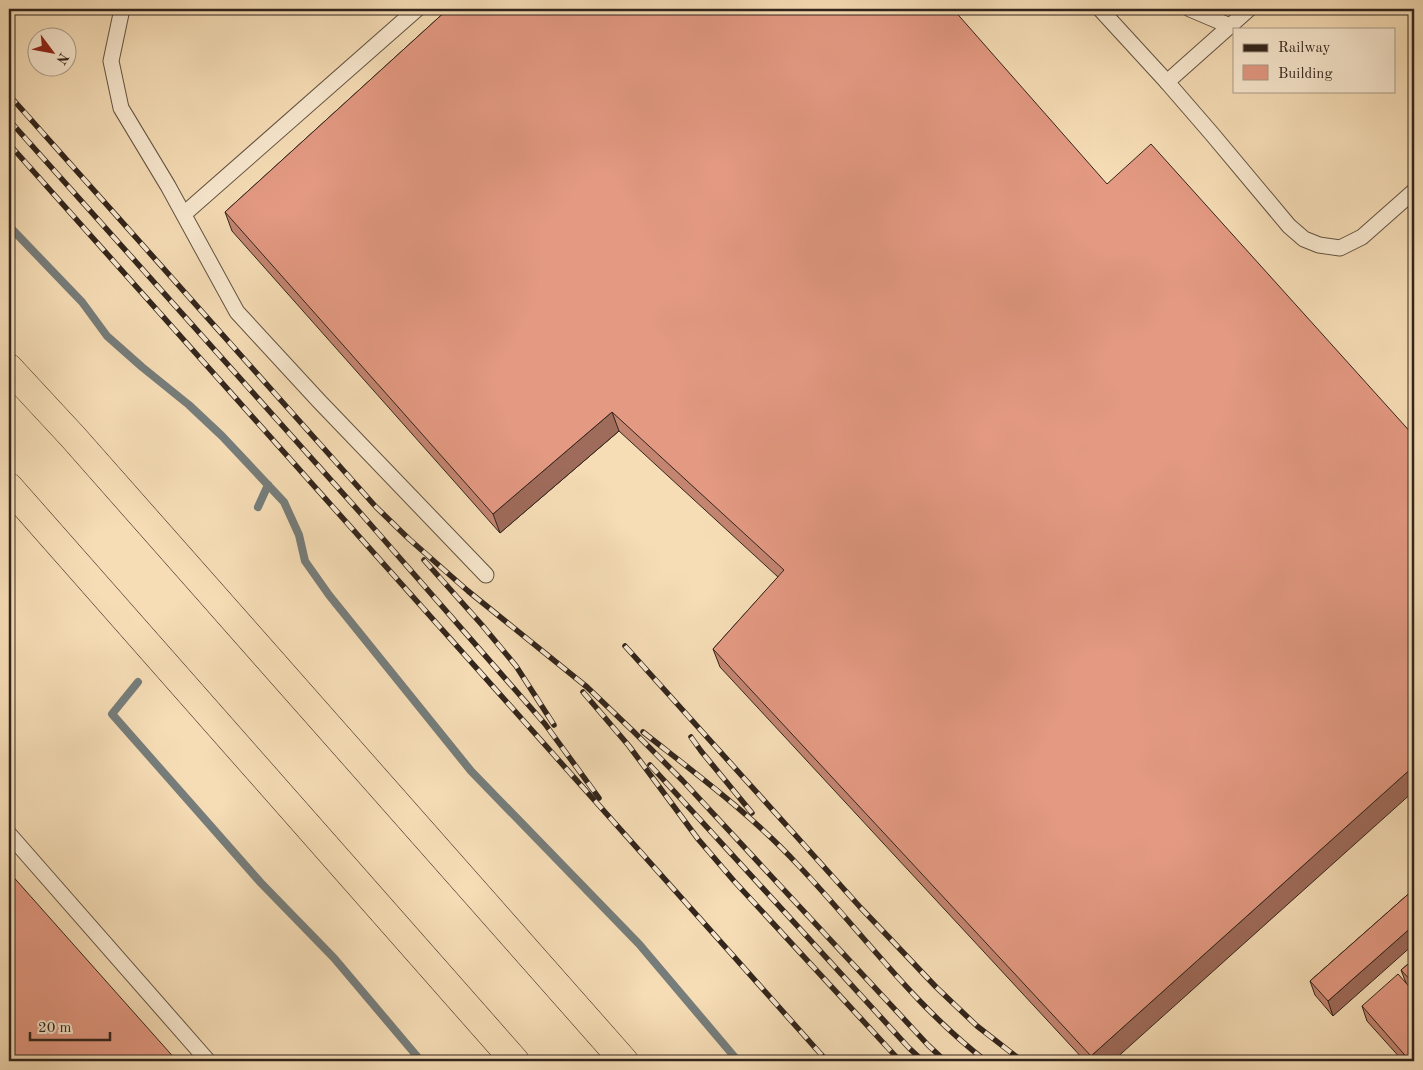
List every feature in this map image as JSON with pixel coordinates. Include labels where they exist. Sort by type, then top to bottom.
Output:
[{"type":"highway","points":[[9,368],[73,437],[624,1061]]},
{"type":"highway","points":[[9,487],[515,1061]]},
{"type":"lane","points":[[122,9],[110,61],[120,108],[168,186],[237,312],[486,575]]},
{"type":"lane","points":[[184,214],[417,9]]},
{"type":"lane","points":[[1100,9],[1168,82],[1289,226],[1304,239],[1319,245],[1340,248],[1362,237],[1414,191]]},
{"type":"lane","points":[[1190,9],[1230,26]]},
{"type":"lane","points":[[1168,82],[1249,9]]},
{"type":"lane","points":[[9,834],[208,1061]]},
{"type":"building","points":[[448,9],[953,9],[1107,184],[1151,144],[1414,436],[1414,766],[1091,1056],[713,649],[784,570],[612,412],[493,514],[225,212]]},
{"type":"building","points":[[9,872],[177,1061],[9,1061]]},
{"type":"building","points":[[1414,889],[1414,925],[1328,1001],[1310,981]]},
{"type":"building","points":[[1414,959],[1414,984],[1401,970]]},
{"type":"building","points":[[1398,974],[1414,992],[1414,1061],[1410,1061],[1362,1006]]},
{"type":"waterway","points":[[9,226],[82,302],[107,336],[189,405],[222,436],[284,502],[299,535],[305,561],[329,595],[471,771],[639,944],[738,1061]]},
{"type":"waterway","points":[[258,507],[268,485]]},
{"type":"waterway","points":[[138,682],[112,714],[261,883],[334,958],[421,1061]]},
{"type":"railway","points":[[9,95],[376,507],[468,591],[587,687],[634,732],[682,780],[945,1061]]},
{"type":"railway","points":[[9,120],[364,517],[545,724],[599,798]]},
{"type":"railway","points":[[9,144],[827,1061]]},
{"type":"railway","points":[[424,560],[516,666],[554,725]]},
{"type":"railway","points":[[625,646],[860,907],[936,987],[977,1026],[1022,1061]]},
{"type":"railway","points":[[583,692],[629,746],[698,839],[734,881],[900,1061]]},
{"type":"railway","points":[[643,732],[762,829],[821,890],[911,992],[986,1061]]},
{"type":"railway","points":[[691,737],[752,813]]},
{"type":"railway","points":[[650,765],[923,1061]]}]
